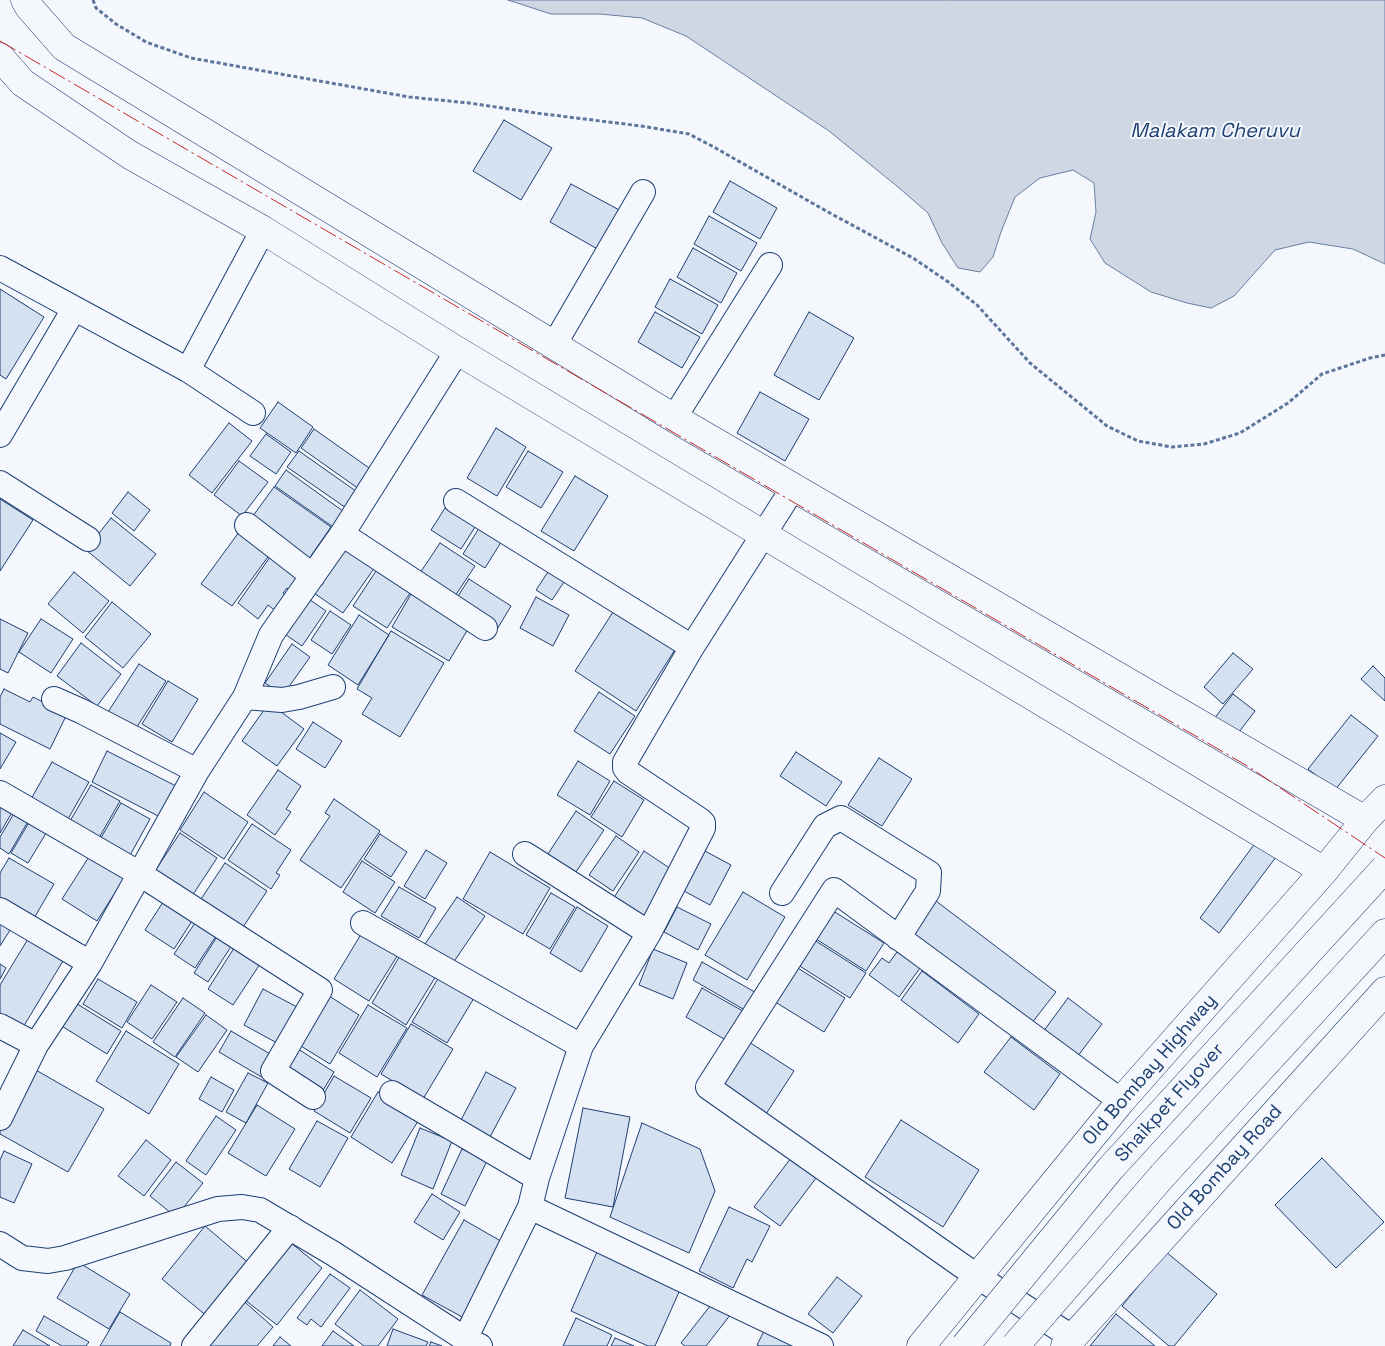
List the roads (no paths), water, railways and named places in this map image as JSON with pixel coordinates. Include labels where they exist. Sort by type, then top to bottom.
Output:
[{"type":"street","points":[[26,0],[29,7],[64,47],[674,418],[1365,820]]},
{"type":"street","points":[[0,57],[23,83],[130,155],[263,230],[458,350],[1324,871]]},
{"type":"street","points":[[554,345],[643,192]]},
{"type":"street","points":[[188,370],[263,230]]},
{"type":"street","points":[[674,418],[770,265]]},
{"type":"street","points":[[0,268],[188,370],[253,413]]},
{"type":"street","points":[[0,435],[74,309]]},
{"type":"street","points":[[0,1118],[36,1045],[90,963],[197,771],[246,697],[271,635],[342,534],[458,350]]},
{"type":"street","points":[[0,483],[88,539]]},
{"type":"street","points":[[0,1244],[22,1258],[48,1261],[65,1258],[218,1209],[242,1207],[260,1210],[472,1342],[530,1207],[537,1178],[581,1046],[649,933],[702,832],[703,823],[700,820],[628,772],[625,768],[626,762],[692,647],[793,488]]},
{"type":"street","points":[[456,501],[692,647]]},
{"type":"street","points":[[247,525],[313,576]]},
{"type":"street","points":[[342,534],[485,628]]},
{"type":"street","points":[[246,697],[282,700],[333,688]]},
{"type":"street","points":[[54,699],[82,711],[197,771]]},
{"type":"street","points":[[0,793],[140,874],[320,990],[273,1071],[313,1097]]},
{"type":"street","name":"Old Bombay Highway","points":[[922,1346],[1121,1101],[1385,799]]},
{"type":"street","points":[[782,893],[825,826],[841,818],[929,874],[928,891],[898,938]]},
{"type":"street","points":[[525,854],[649,933]]},
{"type":"street","name":"Shaikpet Flyover","points":[[965,1346],[1110,1169],[1385,868]]},
{"type":"street","points":[[1069,1342],[708,1087],[834,890],[1121,1101]]},
{"type":"street","points":[[0,910],[90,963]]},
{"type":"street","points":[[363,923],[581,1046]]},
{"type":"street","points":[[1015,1346],[1163,1175],[1385,933]]},
{"type":"street","name":"Old Bombay Road","points":[[1069,1342],[1385,990]]},
{"type":"street","points":[[0,1026],[36,1045]]},
{"type":"street","points":[[392,1093],[537,1178]]},
{"type":"street","points":[[530,1207],[822,1346]]},
{"type":"street","points":[[194,1346],[290,1227]]},
{"type":"water","name":"Malakam Cheruvu","points":[[508,0],[1385,0],[1385,264],[1353,249],[1309,242],[1275,250],[1234,296],[1211,308],[1187,303],[1151,292],[1105,263],[1090,239],[1096,212],[1094,183],[1073,170],[1040,178],[1015,197],[993,257],[980,272],[958,268],[942,243],[928,213],[898,187],[829,131],[686,36],[642,18],[600,14],[551,14]]}]
